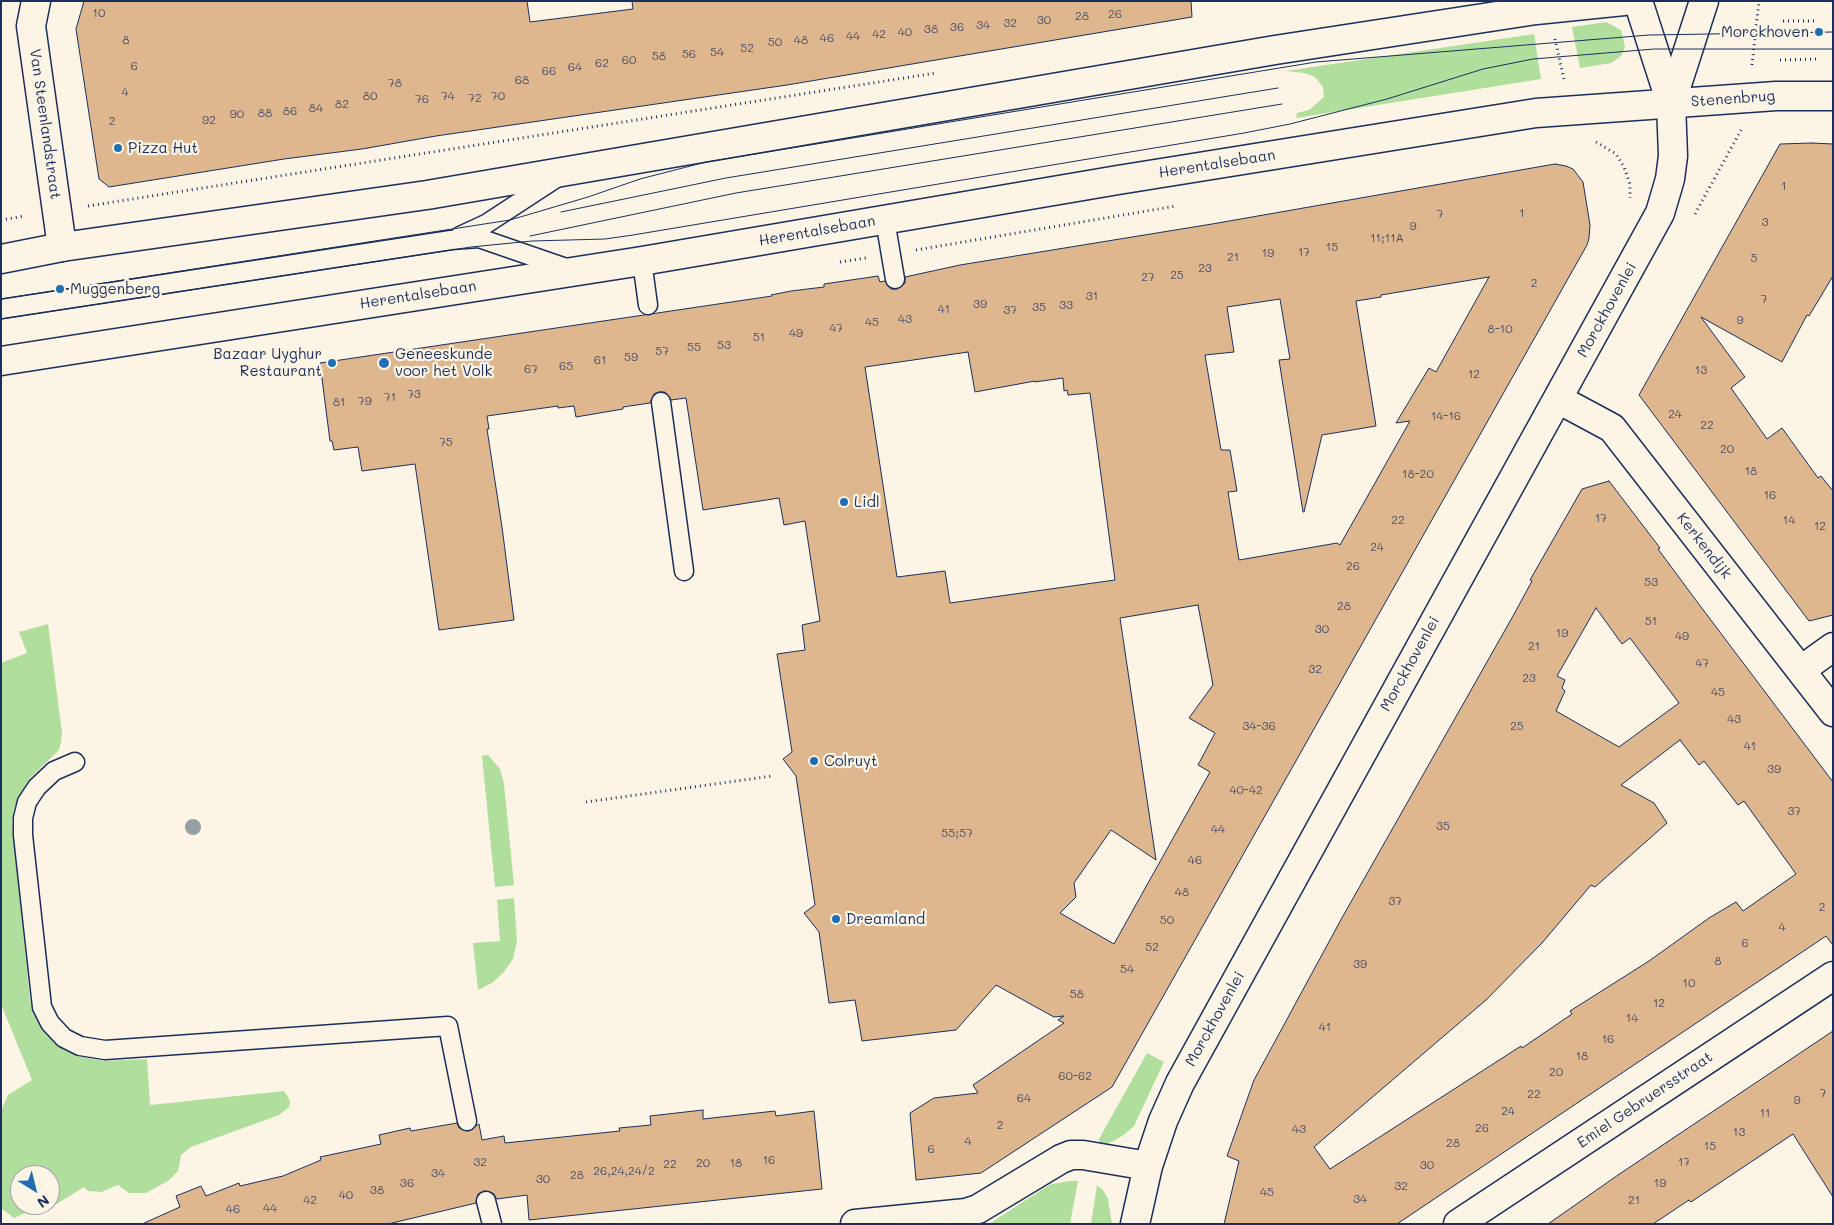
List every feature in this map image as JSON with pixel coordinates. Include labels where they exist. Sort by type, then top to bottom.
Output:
[{"type":"main road","name":"Van Steenlandstraat","points":[[36,1],[31,26],[62,247]]},
{"type":"main road","points":[[1,259],[62,247],[417,196],[1275,50],[1549,8],[1624,1]]},
{"type":"main road","points":[[1638,1],[1671,103]]},
{"type":"main road","points":[[1671,103],[1704,1]]},
{"type":"main road","name":"Stenenbrug","points":[[1634,105],[1748,98],[1833,96]]},
{"type":"main road","name":"Morckhovenlei","points":[[1135,1224],[1148,1166],[1163,1121],[1180,1084],[1391,698],[1660,213],[1670,179],[1673,156],[1671,103]]},
{"type":"main road","name":"Herentalsebaan","points":[[1,361],[642,261],[1526,114],[1634,105]]},
{"type":"main road","name":"Kerkendijk","points":[[1558,399],[1612,428],[1833,712]]},
{"type":"main road","points":[[1801,670],[1833,647]]},
{"type":"main road","name":"Emiel Gebruersstraat","points":[[1458,1224],[1833,976]]},
{"type":"main road","points":[[855,1224],[966,1213],[978,1209],[1061,1159],[1071,1155],[1082,1155],[1148,1166]]},
{"type":"lane","points":[[450,240],[486,224],[568,170]]},
{"type":"lane","points":[[885,220],[895,279]]},
{"type":"lane","points":[[1,309],[450,240],[479,238],[574,271]]},
{"type":"lane","points":[[642,261],[648,305]]},
{"type":"lane","points":[[661,402],[684,570]]},
{"type":"lane","points":[[75,762],[54,771],[37,787],[27,802],[23,826],[42,1006],[50,1023],[64,1038],[80,1046],[105,1050],[448,1026],[467,1121]]},
{"type":"lane","points":[[486,1201],[492,1224]]},
{"type":"path","points":[[1655,221],[1694,216],[1745,123],[1759,1]]},
{"type":"path","points":[[1549,8],[1570,110]]},
{"type":"path","points":[[1783,21],[1817,21]]},
{"type":"path","points":[[1780,60],[1817,59]]},
{"type":"path","points":[[1,220],[942,72]]},
{"type":"path","points":[[1592,140],[1602,144],[1616,154],[1624,167],[1630,184],[1630,202]]},
{"type":"path","points":[[586,802],[772,776]]},
{"type":"green space","points":[[1606,22],[1621,30],[1625,47],[1621,56],[1611,63],[1580,68],[1572,27]]},
{"type":"green space","points":[[1534,34],[1541,79],[1296,118],[1297,113],[1309,110],[1324,97],[1323,87],[1315,77],[1304,73],[1286,71]]},
{"type":"green space","points":[[48,624],[62,733],[61,742],[59,750],[30,778],[14,808],[12,821],[30,1001],[34,1014],[58,1046],[76,1056],[104,1061],[147,1059],[150,1105],[284,1091],[290,1101],[289,1107],[279,1115],[191,1147],[181,1155],[178,1171],[168,1181],[146,1193],[129,1193],[118,1185],[101,1192],[88,1191],[84,1187],[60,1202],[60,1165],[10,1165],[10,1215],[1,1208],[1,1111],[8,1095],[32,1080],[1,1004],[1,663],[27,653],[19,632]]},
{"type":"green space","points":[[488,755],[500,769],[504,784],[514,885],[495,887],[482,756]]},
{"type":"green space","points":[[514,898],[517,941],[513,959],[504,972],[492,983],[478,990],[473,943],[500,941],[497,900]]},
{"type":"green space","points":[[1147,1053],[1164,1062],[1134,1126],[1125,1134],[1107,1144],[1099,1142],[1099,1139]]},
{"type":"green space","points":[[1078,1181],[1070,1224],[989,1224],[1052,1184]]},
{"type":"green space","points":[[1097,1185],[1103,1190],[1108,1199],[1112,1224],[1091,1224]]},
{"type":"green space","points":[[10,1215],[21,1215],[14,1218]]},
{"type":"building","points":[[84,1],[527,1],[530,22],[633,9],[632,1],[1191,1],[1192,17],[787,85],[436,136],[109,187],[99,179],[76,29]]},
{"type":"building","points":[[1780,144],[1833,144],[1833,276],[1809,316],[1807,315],[1782,362],[1701,317],[1745,377],[1731,388],[1767,439],[1782,428],[1818,478],[1821,476],[1833,491],[1833,615],[1809,621],[1639,395]]},
{"type":"building","points":[[1555,164],[1573,169],[1583,182],[1590,225],[1587,245],[1112,1087],[981,1173],[916,1180],[910,1113],[934,1098],[978,1093],[973,1085],[1064,1023],[1058,1020],[1064,1016],[1054,1017],[996,985],[956,1030],[862,1041],[855,1000],[829,1003],[819,932],[804,913],[815,905],[796,776],[783,759],[792,752],[777,654],[805,650],[802,625],[820,621],[805,521],[784,525],[779,498],[703,510],[686,398],[671,400],[665,392],[659,392],[654,394],[650,403],[576,417],[574,406],[558,408],[558,406],[487,416],[489,429],[487,429],[514,620],[439,630],[415,464],[362,471],[358,447],[334,450],[332,441],[330,441],[320,363],[772,296],[791,291],[824,287],[824,284],[878,276],[880,282],[885,281],[891,289],[897,289],[905,283],[905,277],[960,265],[1212,224]],"holes":[[[1489,277],[1436,372],[1429,368],[1396,423],[1410,421],[1340,545],[1337,543],[1239,560],[1228,492],[1237,491],[1230,450],[1221,450],[1205,355],[1234,352],[1227,307],[1280,299],[1290,359],[1279,360],[1304,512],[1322,435],[1376,426],[1356,301]],[[968,352],[975,392],[1063,378],[1064,391],[1067,390],[1068,395],[1090,393],[1115,580],[950,603],[945,571],[897,577],[865,367]],[[1198,605],[1213,685],[1189,718],[1215,733],[1198,765],[1210,772],[1114,944],[1060,913],[1076,897],[1074,883],[1111,830],[1156,860],[1120,618]]]},
{"type":"building","points":[[1609,481],[1833,782],[1833,945],[1826,936],[1397,1224],[1224,1224],[1239,1161],[1227,1156],[1254,1080],[1343,916],[1513,616],[1532,581],[1530,580],[1582,489]],"holes":[[[1596,608],[1622,644],[1630,638],[1679,703],[1619,747],[1556,711],[1565,691],[1562,688],[1565,680],[1557,676]],[[1680,740],[1699,765],[1704,761],[1738,805],[1744,801],[1796,874],[1743,911],[1736,902],[1709,918],[1649,961],[1570,1011],[1572,1014],[1522,1048],[1521,1046],[1330,1169],[1314,1147],[1486,1000],[1542,943],[1591,885],[1595,887],[1667,823],[1654,803],[1621,785]]]},
{"type":"building","points":[[1833,1031],[1833,1197],[1793,1134],[1691,1202],[1689,1200],[1653,1224],[1548,1224],[1618,1175]]},
{"type":"building","points":[[703,1110],[703,1119],[775,1111],[776,1116],[814,1111],[822,1189],[529,1220],[527,1195],[497,1199],[493,1193],[484,1191],[478,1194],[476,1203],[388,1224],[142,1224],[180,1207],[176,1196],[201,1186],[206,1196],[239,1183],[240,1186],[283,1176],[321,1160],[320,1157],[381,1144],[379,1135],[410,1128],[411,1131],[457,1123],[459,1128],[469,1131],[479,1124],[482,1140],[504,1136],[505,1143],[620,1131],[619,1128],[651,1125],[650,1116]]},
{"type":"tram line","points":[[1,299],[510,220],[588,197],[640,179],[706,162],[1316,62],[1649,35],[1833,32]]},
{"type":"tram line","points":[[1,319],[471,247],[532,241],[605,239],[633,235],[1244,133],[1290,124],[1387,99],[1483,69],[1533,59],[1654,49],[1833,49]]},
{"type":"tram line","points":[[561,212],[726,178],[1278,88]]},
{"type":"tram line","points":[[530,236],[736,193],[1282,104]]},
{"type":"place","name":"Morckhoven","points":[[1819,32]]},
{"type":"place","name":"Pizza Hut","points":[[118,148]]},
{"type":"place","name":"Muggenberg","points":[[60,289]]},
{"type":"place","name":"Bazaar Uyghur Restaurant","points":[[332,363]]},
{"type":"place","name":"Geneeskunde voor het Volk","points":[[384,363]]},
{"type":"place","name":"Lidl","points":[[844,502]]},
{"type":"place","name":"Colruyt","points":[[814,761]]},
{"type":"place","name":"Dreamland","points":[[836,919]]}]
